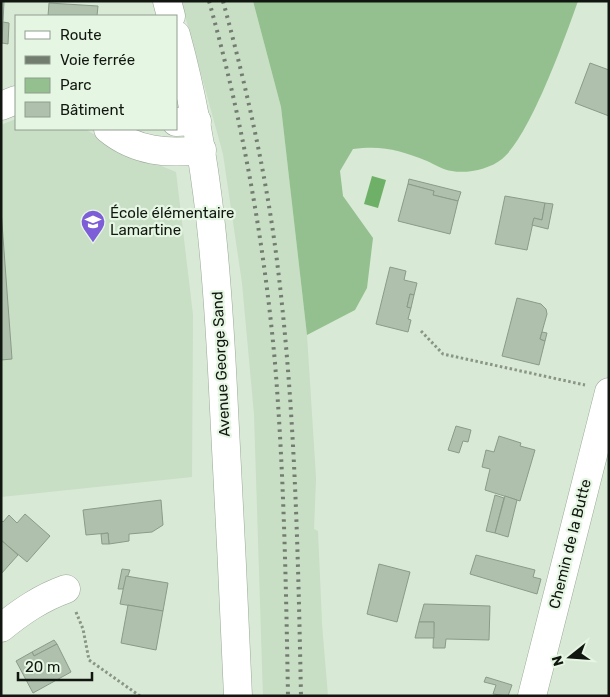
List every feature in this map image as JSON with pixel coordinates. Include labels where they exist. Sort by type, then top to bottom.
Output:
[{"type":"street","points":[[167,1],[171,15]]},
{"type":"street","name":"Avenue George Sand","points":[[178,52],[186,122],[202,150],[213,223],[220,324],[238,696]]},
{"type":"street","points":[[1,106],[15,100]]},
{"type":"street","points":[[110,130],[135,145],[151,150],[168,153],[202,150]]},
{"type":"street","name":"Chemin de la Butte","points":[[532,696],[601,389]]},
{"type":"street","points":[[1,628],[26,608],[47,596],[66,589]]},
{"type":"path","points":[[421,331],[443,354],[601,389]]},
{"type":"path","points":[[66,589],[83,629],[89,660],[140,696]]},
{"type":"shaded area","points":[[181,1],[253,1],[281,107],[307,335],[316,478],[314,529],[318,531],[322,624],[328,696],[263,696],[254,414],[242,283],[223,154]]},
{"type":"shaded area","name":"École élémentaire Lamartine","points":[[15,119],[15,130],[87,130],[115,147],[176,172],[193,315],[192,477],[1,497],[1,125]]},
{"type":"shaded area","points":[[372,176],[386,180],[378,208],[364,204]]},
{"type":"green space","points":[[253,1],[578,1],[556,61],[535,109],[513,147],[497,163],[478,170],[458,172],[391,149],[353,149],[340,171],[343,196],[373,238],[367,288],[355,310],[307,335],[281,107]]},
{"type":"building","points":[[1,1],[4,1],[2,44],[1,44]]},
{"type":"building","points":[[49,3],[98,6],[97,15],[48,15]]},
{"type":"building","points":[[3,22],[9,23],[8,44],[2,43]]},
{"type":"building","points":[[590,63],[609,70],[609,116],[575,103]]},
{"type":"building","points":[[409,179],[461,192],[458,201],[433,195],[434,191],[408,184]]},
{"type":"building","points":[[408,184],[434,191],[433,195],[458,201],[450,234],[398,221]]},
{"type":"building","points":[[505,196],[545,203],[542,220],[534,218],[527,250],[495,244]]},
{"type":"building","points":[[545,203],[553,204],[548,229],[532,225],[534,218],[542,220]]},
{"type":"building","points":[[1,210],[12,359],[1,360]]},
{"type":"building","points":[[390,267],[406,271],[404,280],[417,283],[414,295],[410,294],[407,307],[411,308],[408,319],[411,320],[408,332],[376,324]]},
{"type":"building","points":[[410,294],[414,295],[411,308],[407,307]]},
{"type":"building","points":[[517,298],[541,304],[546,309],[547,314],[540,339],[545,341],[539,365],[502,356]]},
{"type":"building","points":[[542,332],[547,333],[545,341],[540,339]]},
{"type":"building","points":[[456,426],[471,430],[468,442],[463,441],[459,453],[448,450]]},
{"type":"building","points":[[499,436],[521,443],[520,446],[535,450],[520,501],[485,490],[490,469],[482,467],[486,450],[494,452]]},
{"type":"building","points":[[495,495],[504,498],[495,533],[486,531]]},
{"type":"building","points":[[505,496],[517,500],[508,537],[495,533]]},
{"type":"building","points":[[161,500],[163,525],[152,532],[129,534],[129,541],[109,544],[108,533],[86,535],[83,510]]},
{"type":"building","points":[[25,514],[50,536],[27,562],[1,540],[1,520],[3,522],[9,515],[17,523]]},
{"type":"building","points":[[108,533],[109,544],[102,544],[101,534]]},
{"type":"building","points":[[1,540],[18,555],[1,574]]},
{"type":"building","points":[[476,555],[535,570],[533,577],[541,579],[537,594],[470,574]]},
{"type":"building","points":[[379,564],[410,572],[397,622],[367,614]]},
{"type":"building","points":[[122,569],[130,570],[123,589],[118,589]]},
{"type":"building","points":[[126,576],[168,583],[163,611],[120,604]]},
{"type":"building","points":[[424,604],[490,606],[489,640],[446,639],[445,648],[433,648],[434,622],[419,622]]},
{"type":"building","points":[[128,605],[163,611],[156,650],[121,643]]},
{"type":"building","points":[[419,622],[434,622],[434,638],[415,638]]},
{"type":"building","points":[[54,640],[57,644],[34,656],[32,652]]},
{"type":"building","points":[[57,644],[71,672],[33,693],[16,661],[32,652],[34,656]]},
{"type":"building","points":[[486,677],[512,685],[508,696],[493,694],[496,685],[484,682]]},
{"type":"railway","points":[[209,1],[232,90],[250,180],[265,271],[275,363],[283,487],[288,696]]},
{"type":"railway","points":[[223,1],[240,65],[261,162],[277,261],[292,423],[299,587],[301,696]]},
{"type":"place","name":"École élémentaire Lamartine","points":[[93,243]]}]
